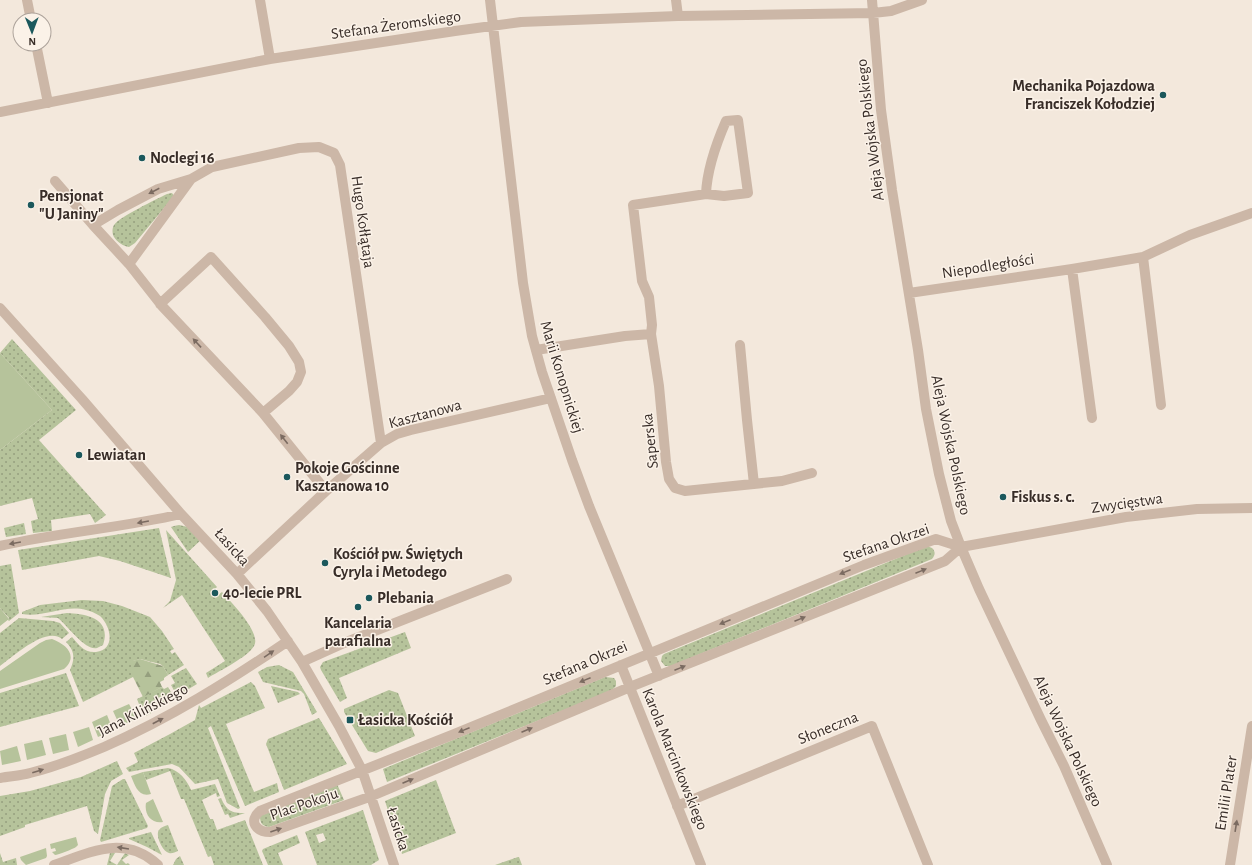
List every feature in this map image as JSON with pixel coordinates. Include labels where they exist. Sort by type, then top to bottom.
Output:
[{"type":"street","points":[[27,0],[29,12]]},
{"type":"street","points":[[260,0],[270,59]]},
{"type":"street","name":"Marii Konopnickiej","points":[[490,0],[523,283],[532,336],[542,372],[572,460],[659,676]]},
{"type":"street","points":[[676,0],[678,16]]},
{"type":"street","name":"Aleja Wojska Polskiego","points":[[872,0],[881,110],[892,190],[926,410],[951,521],[961,547],[1041,720],[1064,766],[1107,865]]},
{"type":"street","name":"Stefana Żeromskiego","points":[[0,112],[270,59],[520,22],[678,16],[873,13],[891,11],[922,0]]},
{"type":"street","points":[[38,52],[48,103]]},
{"type":"street","name":"Saperska","points":[[706,194],[716,142],[726,121],[738,120],[748,193],[724,196],[706,194],[633,205],[642,280],[649,297],[652,325],[651,334],[659,386],[666,462],[669,478],[675,488],[684,491],[782,481],[812,473]]},
{"type":"street","name":"Hugo Kołłątaja","points":[[92,225],[158,189],[191,179],[212,167],[299,148],[319,147],[334,153],[340,165],[381,443]]},
{"type":"street","name":"Hugo Kołłątaja","points":[[129,264],[191,179]]},
{"type":"street","points":[[55,181],[92,225],[129,264],[160,304],[263,413],[326,491]]},
{"type":"street","name":"Niepodległości","points":[[909,293],[1072,269],[1143,256],[1190,235],[1252,213]]},
{"type":"street","points":[[1143,256],[1161,405]]},
{"type":"street","points":[[160,304],[211,257],[265,317],[289,346],[299,362],[301,372],[297,382],[263,413]]},
{"type":"street","points":[[1072,269],[1092,418]]},
{"type":"street","name":"Łasicka","points":[[0,308],[82,399],[181,514],[237,574],[267,611],[302,662],[339,726],[362,770],[394,865]]},
{"type":"street","points":[[536,350],[618,337],[651,334]]},
{"type":"street","points":[[740,345],[754,484]]},
{"type":"street","name":"Kasztanowa","points":[[237,574],[326,491],[381,443],[397,434],[551,398]]},
{"type":"street","name":"Zwycięstwa","points":[[961,547],[1126,517],[1197,509],[1252,508]]},
{"type":"street","points":[[0,546],[81,531],[105,529],[181,514]]},
{"type":"street","name":"Stefana Okrzei","points":[[362,770],[452,735],[864,565],[936,539],[961,547]]},
{"type":"street","points":[[372,796],[630,687],[945,561],[961,547]]},
{"type":"street","points":[[302,662],[344,643],[507,579]]},
{"type":"street","name":"Jana Kilińskiego","points":[[0,778],[29,774],[57,765],[135,733],[202,697],[288,641]]},
{"type":"street","name":"Karola Marcinkowskiego","points":[[621,665],[701,865]]},
{"type":"street","name":"Słoneczna","points":[[677,806],[872,726],[928,865]]},
{"type":"street","name":"Emilii Plater","points":[[1230,865],[1252,726]]},
{"type":"street","name":"Plac Pokoju","points":[[362,770],[260,811],[256,814],[254,819],[256,827],[262,832],[270,832],[372,796]]},
{"type":"street","points":[[54,865],[85,854],[112,847],[126,848],[140,853],[158,865]]},
{"type":"green space","points":[[172,193],[174,196],[135,243],[129,247],[122,245],[115,239],[113,229],[117,222],[147,204]]},
{"type":"green space","points":[[12,339],[76,410],[39,440],[106,515],[95,523],[90,514],[51,520],[52,531],[33,533],[31,521],[38,519],[32,498],[0,506],[0,450],[52,410],[0,353]]},
{"type":"green space","points":[[0,353],[52,410],[0,450]]},
{"type":"green space","points":[[24,523],[26,534],[6,537],[4,528]]},
{"type":"green space","points":[[179,525],[188,527],[202,539],[188,552],[171,527]]},
{"type":"green space","points":[[159,528],[171,578],[120,561],[99,556],[22,570],[18,550]]},
{"type":"green space","points":[[166,530],[217,587],[214,590],[218,595],[222,592],[238,610],[254,633],[254,646],[246,655],[208,678],[206,673],[225,661],[182,595],[163,608],[170,601],[176,580]]},
{"type":"green space","points":[[927,546],[932,548],[935,552],[932,559],[671,666],[665,666],[661,661],[664,654]]},
{"type":"green space","points":[[11,564],[19,613],[9,621],[9,618],[0,608],[0,566]]},
{"type":"green space","points":[[82,600],[103,601],[122,606],[150,617],[174,649],[170,651],[172,654],[175,652],[184,665],[168,675],[163,666],[160,664],[140,659],[133,661],[133,677],[83,702],[70,670],[73,662],[73,652],[66,642],[72,637],[85,650],[96,652],[102,650],[107,647],[110,637],[104,620],[93,612],[78,609],[30,615],[22,614],[22,612],[40,605]]},
{"type":"green space","points":[[0,608],[9,619],[0,626]]},
{"type":"green space","points":[[67,613],[89,616],[101,623],[105,636],[103,645],[97,648],[87,646],[58,618],[41,617]]},
{"type":"green space","points":[[19,618],[60,623],[69,633],[62,639],[55,636],[48,636],[39,639],[0,666],[0,633]]},
{"type":"green space","points":[[405,632],[411,648],[339,678],[347,698],[340,702],[321,670],[320,667],[323,662]]},
{"type":"green space","points":[[52,639],[62,644],[69,651],[70,660],[64,669],[0,689],[0,671],[40,643]]},
{"type":"green space","points":[[140,659],[163,666],[168,675],[160,682],[162,687],[143,697],[133,677],[132,661]]},
{"type":"green space","points":[[279,665],[293,672],[317,712],[312,715],[304,694],[301,691],[263,682],[258,672],[267,667]]},
{"type":"green space","points":[[186,668],[197,684],[177,696],[171,685],[175,683],[171,676]]},
{"type":"green space","points":[[66,673],[79,706],[0,727],[0,693]]},
{"type":"green space","points":[[605,677],[614,678],[616,681],[616,686],[611,691],[387,782],[383,769]]},
{"type":"green space","points":[[251,682],[255,686],[265,708],[226,724],[254,792],[277,783],[279,792],[245,806],[211,726],[208,728],[240,808],[238,809],[227,803],[218,779],[195,784],[179,767],[172,764],[129,772],[126,768],[138,762],[134,753],[195,720],[199,705],[201,708]]},
{"type":"green space","points":[[271,686],[298,692],[300,694],[278,703]]},
{"type":"green space","points":[[162,687],[164,689],[168,687],[175,699],[146,716],[142,712],[137,699]]},
{"type":"green space","points":[[389,690],[398,693],[415,736],[376,753],[368,751],[344,712],[344,709]]},
{"type":"green space","points":[[129,704],[136,717],[124,724],[119,724],[113,711]]},
{"type":"green space","points":[[107,715],[113,730],[98,737],[92,722]]},
{"type":"green space","points":[[319,718],[347,764],[284,790],[266,744],[268,739]]},
{"type":"green space","points":[[89,727],[93,740],[78,747],[73,732]]},
{"type":"green space","points":[[66,734],[69,750],[53,754],[49,738]]},
{"type":"green space","points":[[42,740],[46,755],[27,760],[24,744]]},
{"type":"green space","points":[[17,746],[21,761],[2,765],[0,751]]},
{"type":"green space","points":[[117,761],[123,774],[111,781],[105,794],[98,834],[94,831],[87,806],[25,825],[25,827],[0,836],[0,796],[30,791],[81,777]]},
{"type":"green space","points":[[168,768],[176,771],[182,776],[191,790],[215,784],[220,796],[217,797],[216,793],[202,800],[210,819],[213,819],[217,830],[245,820],[263,865],[214,865],[211,856],[208,857],[184,799],[181,799],[170,771],[146,780],[143,772]]},
{"type":"green space","points":[[143,772],[151,794],[147,795],[140,793],[131,776]]},
{"type":"green space","points":[[125,779],[148,826],[147,828],[101,842],[100,840],[112,786]]},
{"type":"green space","points":[[436,780],[456,833],[402,854],[385,801]]},
{"type":"green space","points":[[337,784],[344,800],[269,827],[263,825],[261,822],[260,816]]},
{"type":"green space","points":[[221,798],[225,806],[233,812],[245,813],[230,818],[228,814],[225,815],[218,799]]},
{"type":"green space","points":[[153,799],[163,822],[152,820],[147,814],[146,803]]},
{"type":"green space","points":[[363,810],[379,860],[371,865],[317,865],[305,832]],"holes":[[[323,833],[326,840],[319,843],[316,835]]]},
{"type":"green space","points":[[168,825],[178,851],[171,853],[166,852],[160,843],[158,835],[160,829]]},
{"type":"green space","points":[[151,832],[162,855],[129,839]]},
{"type":"green space","points":[[297,835],[300,843],[278,853],[283,865],[268,865],[262,851],[263,849]]},
{"type":"green space","points":[[76,837],[78,845],[76,847],[57,855],[52,852],[56,851],[55,848],[51,849],[50,844]]},
{"type":"green space","points":[[46,848],[46,858],[26,865],[21,860],[20,857]]},
{"type":"green space","points":[[0,853],[3,862],[16,858],[17,865],[0,865]]},
{"type":"green space","points":[[110,853],[115,853],[110,861],[117,865],[107,865]]},
{"type":"green space","points":[[125,853],[129,855],[122,860],[126,864],[128,863],[130,865],[117,865]]},
{"type":"green space","points":[[180,856],[184,865],[173,865],[176,859]]},
{"type":"green space","points":[[518,857],[522,865],[495,865]]},
{"type":"place","name":"Mechanika Pojazdowa Franciszek Kołodziej","points":[[1163,95]]},
{"type":"place","name":"Noclegi 16","points":[[142,158]]},
{"type":"place","name":"Pensjonat \"U Janiny\"","points":[[31,205]]},
{"type":"place","name":"Lewiatan","points":[[79,455]]},
{"type":"place","name":"Pokoje Gościnne Kasztanowa 10","points":[[287,477]]},
{"type":"place","name":"Fiskus s. c.","points":[[1003,497]]},
{"type":"place","name":"Kościół pw. Świętych Cyryla i Metodego","points":[[325,563]]},
{"type":"place","name":"40-lecie PRL","points":[[215,593]]},
{"type":"place","name":"Plebania","points":[[369,598]]},
{"type":"place","name":"Kancelaria parafialna","points":[[358,607]]},
{"type":"place","name":"Łasicka Kościół","points":[[350,720]]}]
